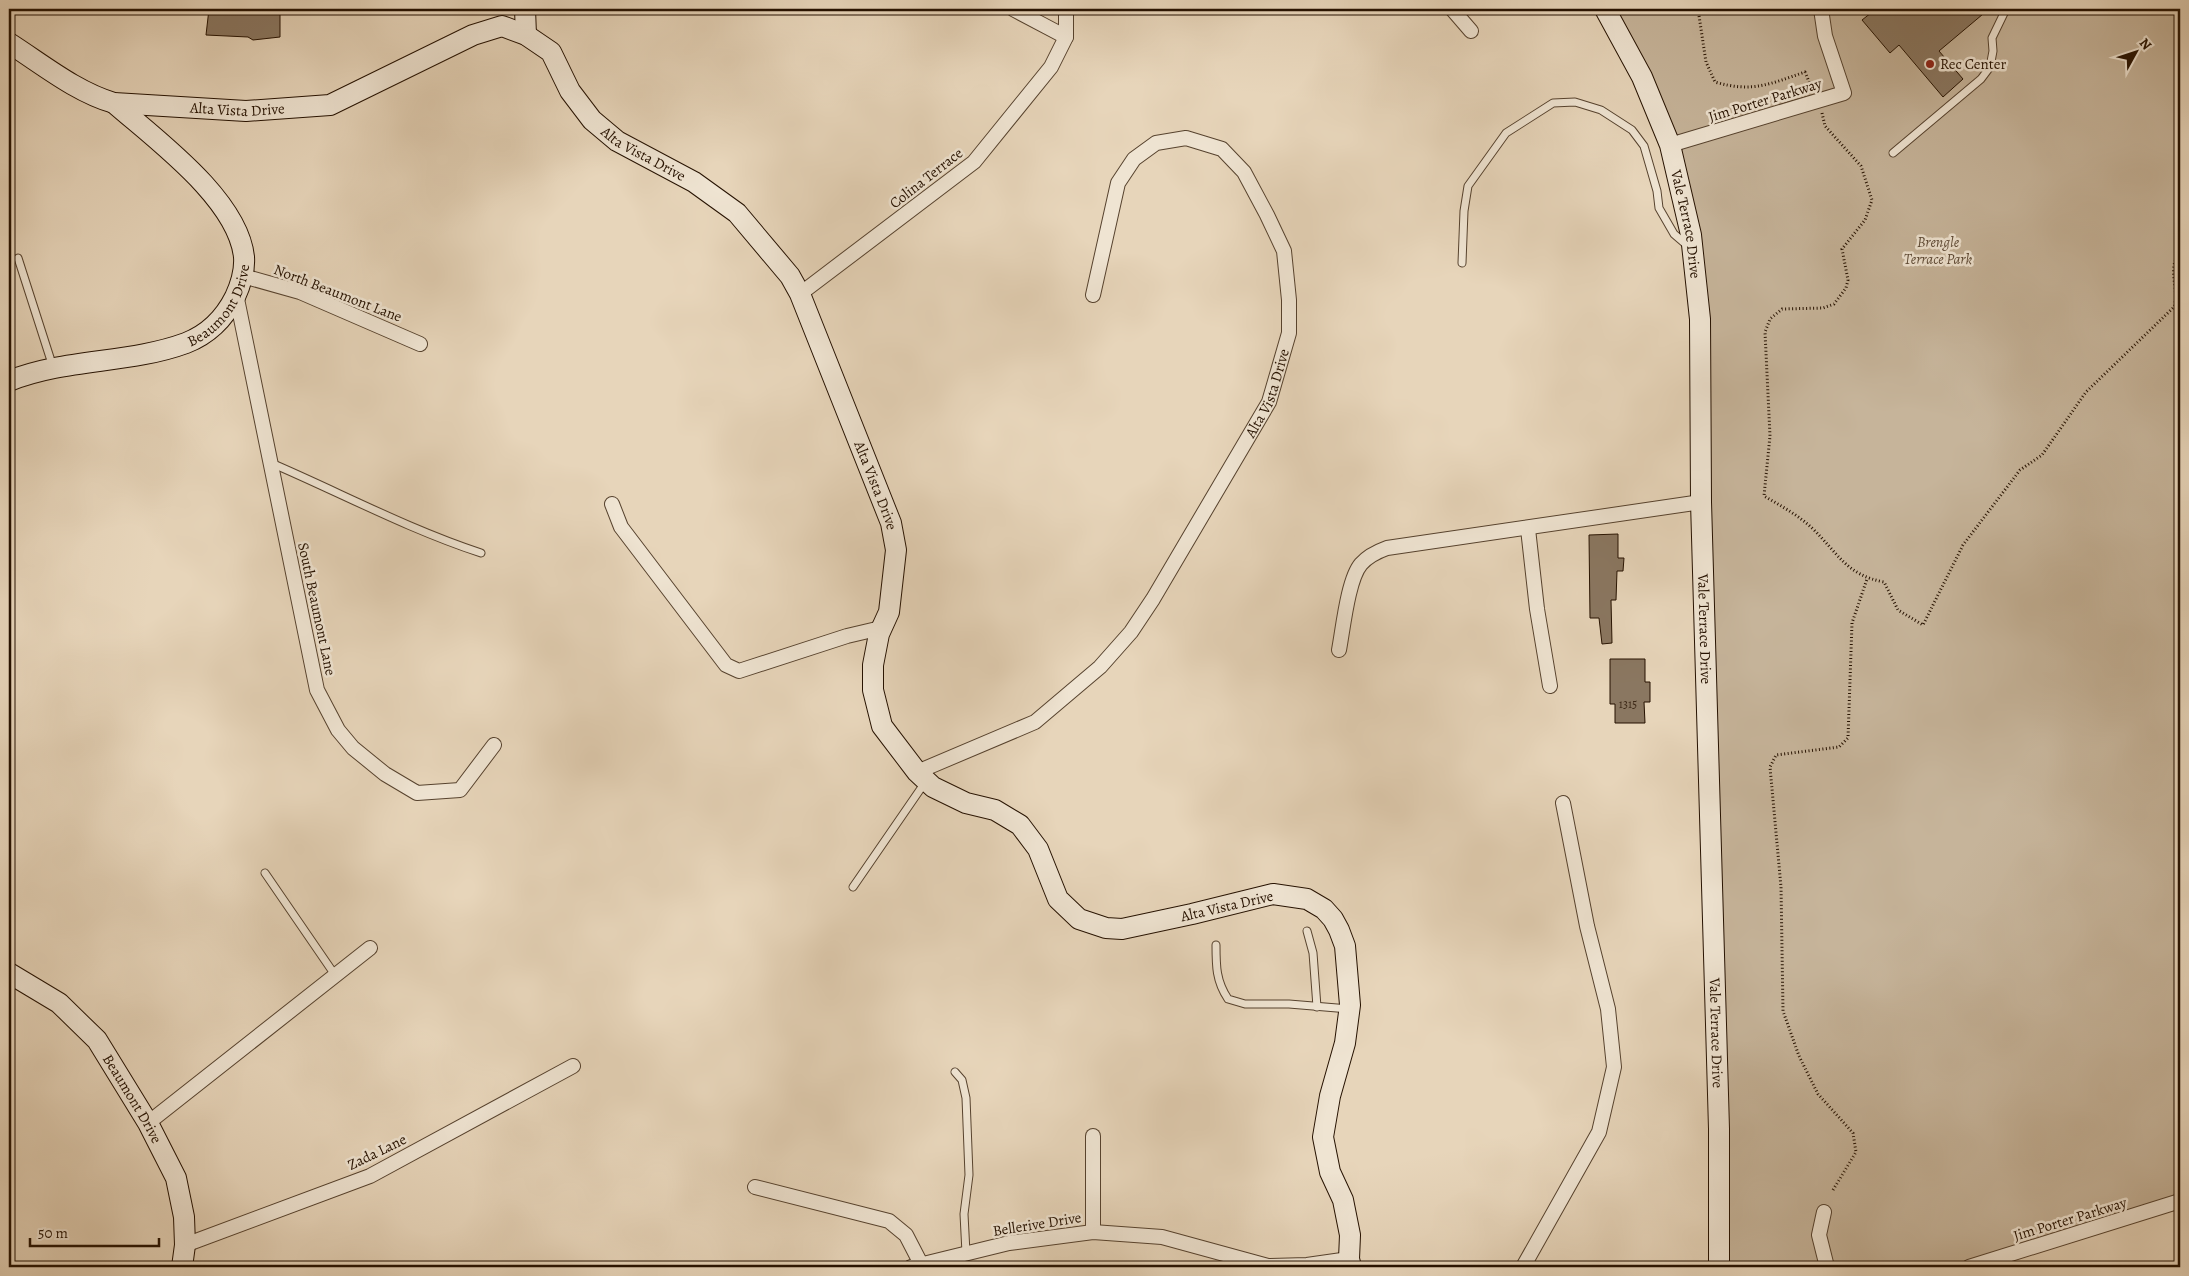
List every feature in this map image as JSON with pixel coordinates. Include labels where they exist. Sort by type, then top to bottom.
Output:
[{"type":"street","points":[[525,9],[526,35]]},
{"type":"street","points":[[1013,9],[1066,37]]},
{"type":"street","name":"Colina Terrace","points":[[800,294],[974,162],[1051,67],[1066,37],[1066,9]]},
{"type":"street","points":[[1452,9],[1471,31]]},
{"type":"street","name":"Vale Terrace Drive","points":[[1605,9],[1642,77],[1670,145],[1691,236],[1700,319],[1701,502],[1719,1129],[1719,1267]]},
{"type":"street","name":"Jim Porter Parkway","points":[[1670,145],[1844,93],[1825,36],[1821,9]]},
{"type":"street","name":"Alta Vista Drive","points":[[9,43],[70,82],[101,99],[114,103],[246,110],[330,105],[474,35],[502,26],[526,35],[551,52],[570,91],[592,120],[616,141],[694,182],[737,213],[790,276],[800,294],[892,523],[896,550],[889,612],[881,628],[873,665],[872,690],[882,726],[922,776],[933,787],[966,804],[995,810],[1020,826],[1038,849],[1058,899],[1079,919],[1106,928],[1122,929],[1273,894],[1307,899],[1324,909],[1340,930],[1347,965],[1349,1009],[1345,1043],[1330,1096],[1324,1137],[1330,1172],[1342,1200],[1350,1235],[1350,1263]]},
{"type":"street","name":"Beaumont Drive","points":[[9,380],[53,367],[157,351],[188,342],[217,323],[224,316],[240,285],[244,257],[241,242],[230,218],[220,203],[189,169],[114,103]]},
{"type":"street","name":"Alta Vista Drive","points":[[922,776],[1035,722],[1100,667],[1131,632],[1154,599],[1269,402],[1289,333],[1289,300],[1284,251],[1268,215],[1244,172],[1222,149],[1186,138],[1156,143],[1134,160],[1118,183],[1093,296]]},
{"type":"street","name":"North Beaumont Lane","points":[[240,285],[300,292],[420,344]]},
{"type":"street","name":"South Beaumont Lane","points":[[240,285],[271,463],[317,690],[338,730],[354,748],[385,774],[417,793],[460,790],[494,745]]},
{"type":"street","points":[[1339,650],[1353,579],[1360,565],[1372,554],[1387,548],[1701,502]]},
{"type":"street","points":[[612,504],[621,527],[667,590],[726,665],[739,671],[847,636],[881,628]]},
{"type":"street","points":[[1528,528],[1537,609],[1550,686]]},
{"type":"street","points":[[1523,1267],[1598,1132],[1614,1067],[1608,1009],[1587,926],[1563,803]]},
{"type":"street","points":[[148,1122],[370,948]]},
{"type":"street","name":"Beaumont Drive","points":[[9,973],[59,1003],[97,1040],[148,1122],[176,1178],[184,1217],[185,1245],[182,1267]]},
{"type":"street","name":"Zada Lane","points":[[185,1245],[370,1176],[573,1066]]},
{"type":"street","points":[[1093,1136],[1093,1232]]},
{"type":"street","name":"Bellerive Drive","points":[[755,1187],[889,1221],[906,1235],[915,1266],[1008,1243],[1093,1232],[1162,1237],[1268,1266],[1350,1263]]},
{"type":"street","name":"Jim Porter Parkway","points":[[1969,1267],[2180,1201]]},
{"type":"street","points":[[1824,1212],[1819,1235],[1827,1267]]},
{"type":"lane","points":[[1893,153],[1981,79],[1990,66],[1993,51],[1992,38],[2006,9]]},
{"type":"lane","points":[[1462,263],[1464,211],[1468,186],[1506,133],[1553,103],[1575,102],[1601,110],[1632,130],[1644,146],[1658,191],[1659,208],[1674,234],[1692,249]]},
{"type":"lane","points":[[18,258],[53,367]]},
{"type":"lane","points":[[271,463],[405,524],[481,553]]},
{"type":"lane","points":[[853,887],[922,776]]},
{"type":"lane","points":[[265,873],[335,975]]},
{"type":"lane","points":[[1307,931],[1313,953],[1317,1007]]},
{"type":"lane","points":[[1216,945],[1216,974],[1221,988],[1228,999],[1245,1004],[1349,1009]]},
{"type":"lane","points":[[955,1072],[962,1080],[967,1107],[969,1175],[964,1214],[966,1253]]},
{"type":"path","points":[[1698,9],[1703,32],[1706,62],[1715,82],[1732,87],[1752,88],[1805,72],[1818,101],[1826,126],[1862,166],[1872,200],[1865,220],[1842,249],[1848,280],[1846,288],[1834,304],[1823,308],[1782,309],[1770,320],[1764,332],[1770,436],[1764,496],[1784,507],[1811,527],[1854,572],[1867,579],[1884,582],[1898,610],[1923,625],[1963,545],[2020,470],[2042,455],[2086,392],[2174,307],[2176,300],[2172,270],[2174,261],[2180,252]]},
{"type":"path","points":[[1833,1190],[1856,1152],[1855,1142],[1853,1133],[1818,1094],[1799,1056],[1782,1011],[1782,887],[1770,767],[1776,755],[1839,746],[1848,738],[1852,623],[1867,579]]},
{"type":"green space","name":"Brengle Terrace Park","points":[[1604,9],[2180,9],[2180,1202],[1974,1267],[1720,1267],[1699,296],[1684,195]]},
{"type":"building","points":[[209,9],[280,9],[280,37],[253,40],[248,37],[206,35]]},
{"type":"building","name":"Rec Center","points":[[1876,9],[1989,9],[1939,51],[1963,79],[1943,97],[1899,45],[1890,53],[1862,20]]},
{"type":"building","points":[[1618,534],[1618,558],[1624,558],[1623,571],[1617,571],[1616,600],[1611,600],[1612,643],[1602,644],[1599,618],[1590,618],[1589,535]]},
{"type":"building","points":[[1610,659],[1645,659],[1645,682],[1650,682],[1650,702],[1644,702],[1645,723],[1615,723],[1615,704],[1610,704]]},
{"type":"place","name":"Rec Center","points":[[1930,64]]}]
